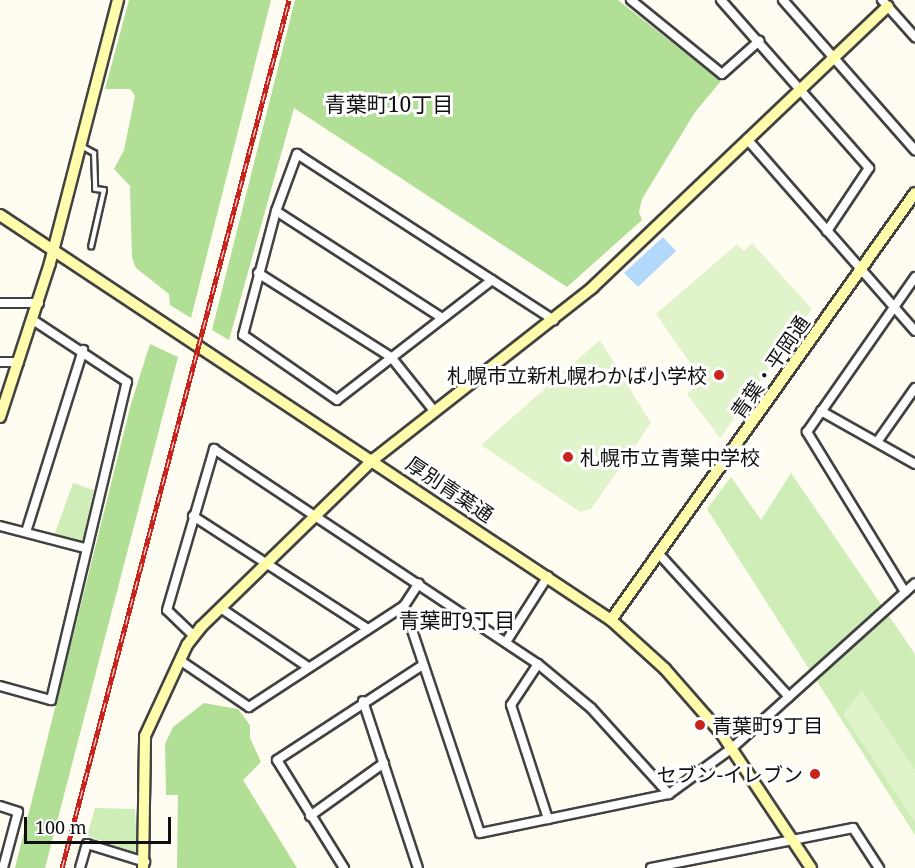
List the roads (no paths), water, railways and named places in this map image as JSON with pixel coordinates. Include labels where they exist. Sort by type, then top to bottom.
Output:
[{"type":"street","points":[[0,417],[54,252],[118,0]]},
{"type":"street","points":[[631,0],[722,74],[759,41]]},
{"type":"street","points":[[721,0],[869,168],[827,231]]},
{"type":"street","points":[[783,0],[915,150]]},
{"type":"street","points":[[80,868],[87,844],[144,865],[145,736],[194,636],[374,459],[554,320],[800,89],[885,3],[915,37]]},
{"type":"street","points":[[747,139],[915,331]]},
{"type":"street","points":[[492,280],[337,400],[243,335],[276,211],[297,154],[554,320]]},
{"type":"street","name":"青葉・平岡通","points":[[611,620],[915,193]]},
{"type":"street","points":[[276,211],[441,318]]},
{"type":"street","name":"厚別青葉通","points":[[0,215],[374,459],[611,620],[665,669],[732,748],[811,868]]},
{"type":"street","points":[[258,273],[391,357],[435,412]]},
{"type":"street","points":[[905,592],[807,432],[915,277]]},
{"type":"street","points":[[0,303],[39,303]]},
{"type":"street","points":[[0,686],[51,700],[85,548],[127,382],[83,350],[33,320]]},
{"type":"street","points":[[26,532],[83,350]]},
{"type":"street","points":[[0,362],[19,362]]},
{"type":"street","points":[[877,442],[915,388]]},
{"type":"street","points":[[821,411],[915,464]]},
{"type":"street","points":[[194,636],[167,610],[214,449],[538,664],[591,708],[669,794]]},
{"type":"street","points":[[193,516],[368,628]]},
{"type":"street","points":[[0,526],[85,548]]},
{"type":"street","points":[[659,554],[789,698]]},
{"type":"street","points":[[507,642],[548,576]]},
{"type":"street","points":[[181,661],[249,707],[404,606],[418,583]]},
{"type":"street","points":[[404,606],[480,833],[669,794],[732,748],[915,583]]},
{"type":"street","points":[[222,609],[308,668]]},
{"type":"street","points":[[538,664],[511,705],[548,819]]},
{"type":"street","points":[[344,868],[277,760],[363,701],[423,665]]},
{"type":"street","points":[[363,701],[418,868]]},
{"type":"street","points":[[310,816],[384,763]]},
{"type":"street","points":[[0,806],[18,812],[3,868]]},
{"type":"street","points":[[651,868],[791,838],[853,828],[879,868]]},
{"type":"street","points":[[698,859],[699,868]]},
{"type":"lane","points":[[81,146],[94,153],[95,189],[104,190],[91,247]]},
{"type":"water","points":[[663,237],[676,251],[638,287],[624,273]]},
{"type":"railway","points":[[62,868],[289,0]]},
{"type":"place","name":"札幌市立新札幌わかば小学校","points":[[719,375]]},
{"type":"place","name":"札幌市立青葉中学校","points":[[568,457]]},
{"type":"place","name":"青葉町9丁目","points":[[700,725]]},
{"type":"place","name":"セブン-イレブン","points":[[815,774]]},
{"type":"district","name":"青葉町10丁目","points":[[389,104]]},
{"type":"district","name":"青葉町9丁目","points":[[457,620]]}]
